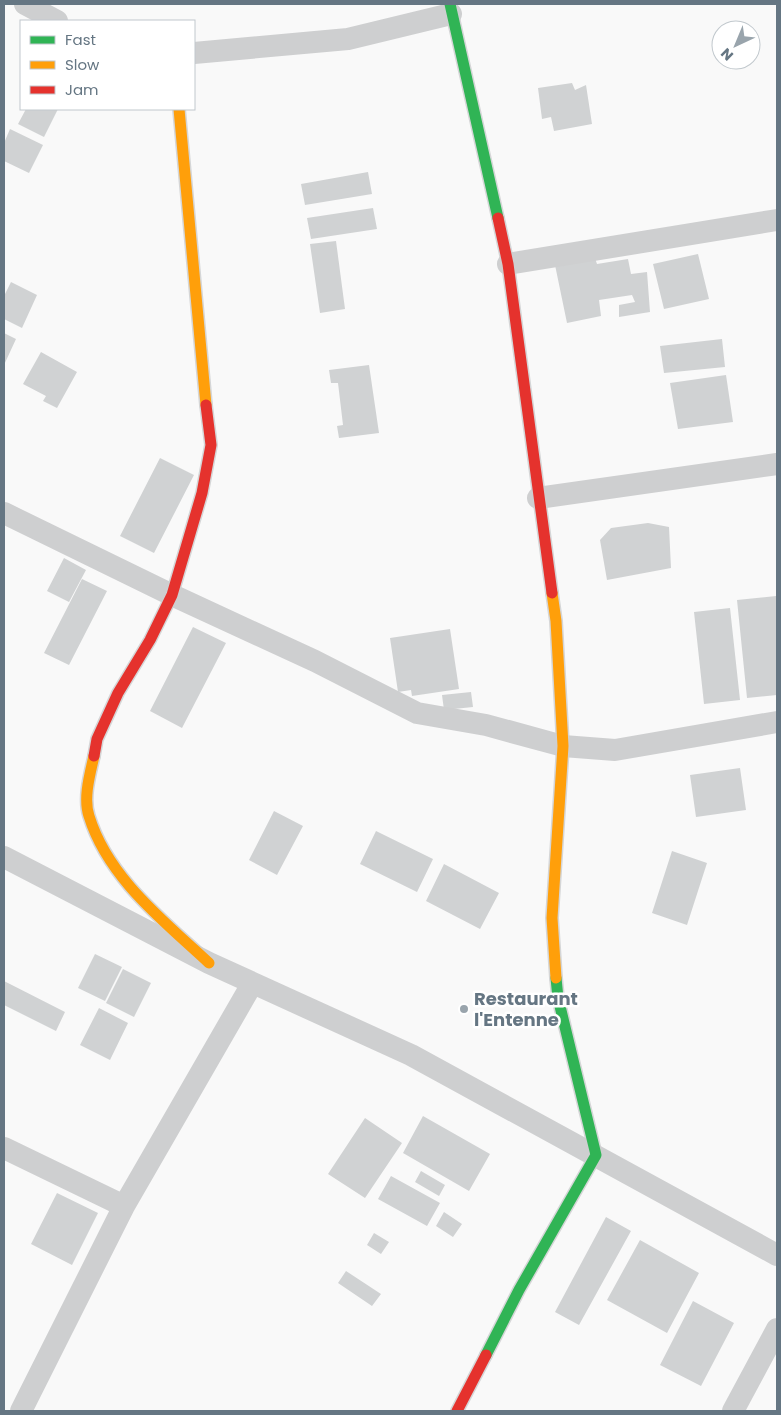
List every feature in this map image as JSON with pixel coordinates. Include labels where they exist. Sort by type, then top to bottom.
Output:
[{"type":"street","points":[[25,4],[55,20]]},
{"type":"street","points":[[195,53],[348,39],[451,9],[508,264],[538,498],[556,620],[563,746],[552,918],[558,998],[596,1155],[519,1290],[458,1411]]},
{"type":"street","points":[[179,110],[199,339],[211,445],[202,493],[172,595],[150,640],[118,693],[97,738],[88,782],[88,815],[108,858],[142,900],[209,964]]},
{"type":"street","points":[[508,264],[777,220]]},
{"type":"street","points":[[538,498],[777,464]]},
{"type":"street","points":[[4,513],[172,595],[315,661],[417,713],[486,725],[563,746],[615,750],[777,722]]},
{"type":"street","points":[[4,857],[209,964],[411,1054],[777,1255]]},
{"type":"street","points":[[21,1411],[124,1206],[252,984]]},
{"type":"street","points":[[4,1148],[124,1206]]},
{"type":"street","points":[[733,1411],[777,1330]]},
{"type":"building","points":[[572,83],[575,90],[586,85],[592,124],[554,131],[551,117],[542,119],[538,88]]},
{"type":"building","points":[[25,110],[58,110],[44,137],[18,124]]},
{"type":"building","points":[[10,129],[43,145],[29,173],[4,161],[4,143]]},
{"type":"building","points":[[368,172],[372,194],[305,205],[301,184]]},
{"type":"building","points":[[373,208],[377,229],[311,239],[307,218]]},
{"type":"building","points":[[336,241],[345,309],[320,313],[310,244]]},
{"type":"building","points":[[698,254],[709,299],[664,309],[653,264]]},
{"type":"building","points":[[595,258],[597,264],[628,259],[631,274],[647,272],[650,312],[619,317],[619,305],[635,302],[632,295],[599,300],[601,316],[567,323],[555,265]]},
{"type":"building","points":[[11,282],[37,295],[22,328],[4,319],[4,296]]},
{"type":"building","points":[[4,333],[16,339],[4,365]]},
{"type":"building","points":[[722,339],[725,367],[664,373],[660,346]]},
{"type":"building","points":[[41,352],[77,372],[57,408],[43,401],[46,396],[23,384]]},
{"type":"building","points":[[369,365],[379,433],[339,438],[337,426],[343,425],[338,383],[331,383],[329,370]]},
{"type":"building","points":[[726,375],[733,422],[678,429],[670,383]]},
{"type":"building","points":[[160,458],[194,475],[154,553],[120,536]]},
{"type":"building","points":[[648,523],[669,527],[671,568],[607,580],[600,540],[611,528]]},
{"type":"building","points":[[64,558],[86,570],[69,602],[47,591]]},
{"type":"building","points":[[82,579],[107,591],[69,665],[44,653]]},
{"type":"building","points":[[776,596],[777,695],[747,698],[737,600]]},
{"type":"building","points":[[730,608],[740,700],[704,704],[694,612]]},
{"type":"building","points":[[193,627],[226,643],[182,728],[150,711]]},
{"type":"building","points":[[450,629],[459,689],[412,696],[411,690],[398,692],[390,638]]},
{"type":"building","points":[[471,692],[473,707],[444,710],[442,695]]},
{"type":"building","points":[[740,768],[746,810],[696,817],[690,775]]},
{"type":"building","points":[[274,811],[303,826],[277,875],[249,860]]},
{"type":"building","points":[[376,831],[433,859],[417,892],[360,864]]},
{"type":"building","points":[[672,851],[707,863],[687,925],[652,913]]},
{"type":"building","points":[[444,864],[499,893],[480,929],[426,901]]},
{"type":"building","points":[[95,954],[122,967],[105,1001],[78,988]]},
{"type":"building","points":[[123,969],[151,983],[134,1017],[106,1003]]},
{"type":"building","points":[[4,981],[65,1012],[56,1031],[4,1005]]},
{"type":"building","points":[[99,1008],[128,1023],[110,1060],[80,1045]]},
{"type":"building","points":[[423,1116],[490,1154],[469,1191],[403,1153]]},
{"type":"building","points":[[365,1118],[402,1143],[365,1198],[328,1174]]},
{"type":"building","points":[[421,1171],[445,1185],[439,1196],[415,1182]]},
{"type":"building","points":[[391,1176],[440,1203],[427,1226],[378,1199]]},
{"type":"building","points":[[57,1193],[98,1213],[72,1265],[31,1244]]},
{"type":"building","points":[[444,1212],[462,1224],[453,1237],[436,1226]]},
{"type":"building","points":[[606,1217],[631,1231],[579,1325],[555,1312]]},
{"type":"building","points":[[374,1233],[389,1242],[381,1254],[367,1245]]},
{"type":"building","points":[[640,1240],[699,1273],[667,1333],[607,1300]]},
{"type":"building","points":[[346,1271],[381,1294],[372,1306],[338,1283]]},
{"type":"building","points":[[693,1301],[734,1323],[701,1386],[660,1365]]},
{"type":"traffic: fast","points":[[450,4],[498,218]]},
{"type":"traffic: fast","points":[[486,1355],[519,1290],[596,1155],[558,998],[556,978]]},
{"type":"traffic: slow","points":[[179,110],[206,405]]},
{"type":"traffic: slow","points":[[552,593],[556,621],[563,746],[552,918],[556,978]]},
{"type":"traffic: slow","points":[[94,756],[88,786],[87,809],[98,838],[109,859],[139,897],[209,963]]},
{"type":"traffic: jam","points":[[498,218],[508,264],[552,593]]},
{"type":"traffic: jam","points":[[94,756],[97,739],[118,693],[150,640],[172,595],[202,493],[211,445],[206,405]]},
{"type":"traffic: jam","points":[[457,1411],[486,1355]]},
{"type":"place","name":"Restaurant l'Entenne","points":[[464,1009]]}]
